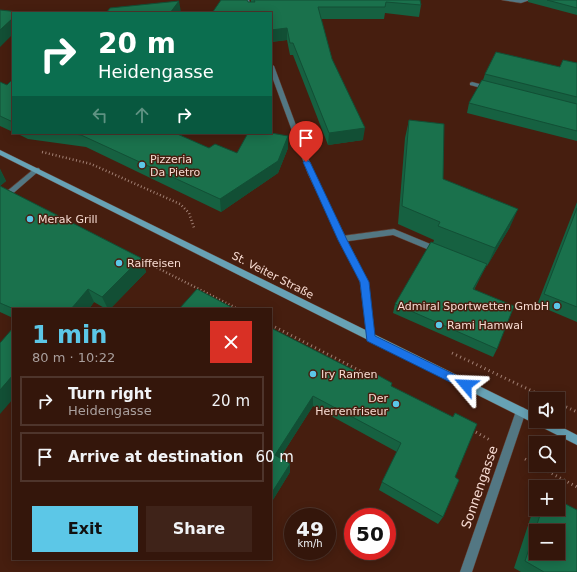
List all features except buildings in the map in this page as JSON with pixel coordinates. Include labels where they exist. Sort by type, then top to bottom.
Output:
[{"type":"main road","name":"St. Veiter Straße","points":[[0,152],[529,416]]},
{"type":"main road","points":[[554,428],[577,440]]},
{"type":"street","points":[[247,0],[252,12]]},
{"type":"street","points":[[504,0],[521,2],[528,0]]},
{"type":"street","points":[[272,69],[311,174],[342,240],[364,282],[371,338]]},
{"type":"street","points":[[472,84],[495,90]]},
{"type":"street","points":[[0,200],[37,170]]},
{"type":"street","points":[[342,240],[394,232],[442,252]]},
{"type":"street","name":"Sonnengasse","points":[[466,572],[520,411]]},
{"type":"path","points":[[41,152],[91,164],[180,204],[189,212],[195,234]]},
{"type":"path","points":[[135,256],[236,308]]},
{"type":"path","points":[[272,326],[375,378]]},
{"type":"path","points":[[446,351],[534,392]]},
{"type":"path","points":[[565,406],[577,412]]},
{"type":"path","points":[[465,427],[529,461]]},
{"type":"path","points":[[549,472],[577,487]]},
{"type":"place","name":"Pizzeria Da Pietro","points":[[142,165]]},
{"type":"place","name":"Merak Grill","points":[[30,219]]},
{"type":"place","name":"Raiffeisen","points":[[119,263]]},
{"type":"place","name":"Admiral Sportwetten GmbH","points":[[557,306]]},
{"type":"place","name":"Rami Hamwai","points":[[439,325]]},
{"type":"place","name":"Iry Ramen","points":[[313,374]]},
{"type":"place","name":"Der Herrenfriseur","points":[[396,404]]},
{"type":"route","points":[[306,162],[342,240],[364,282],[371,338],[466,385]]}]
